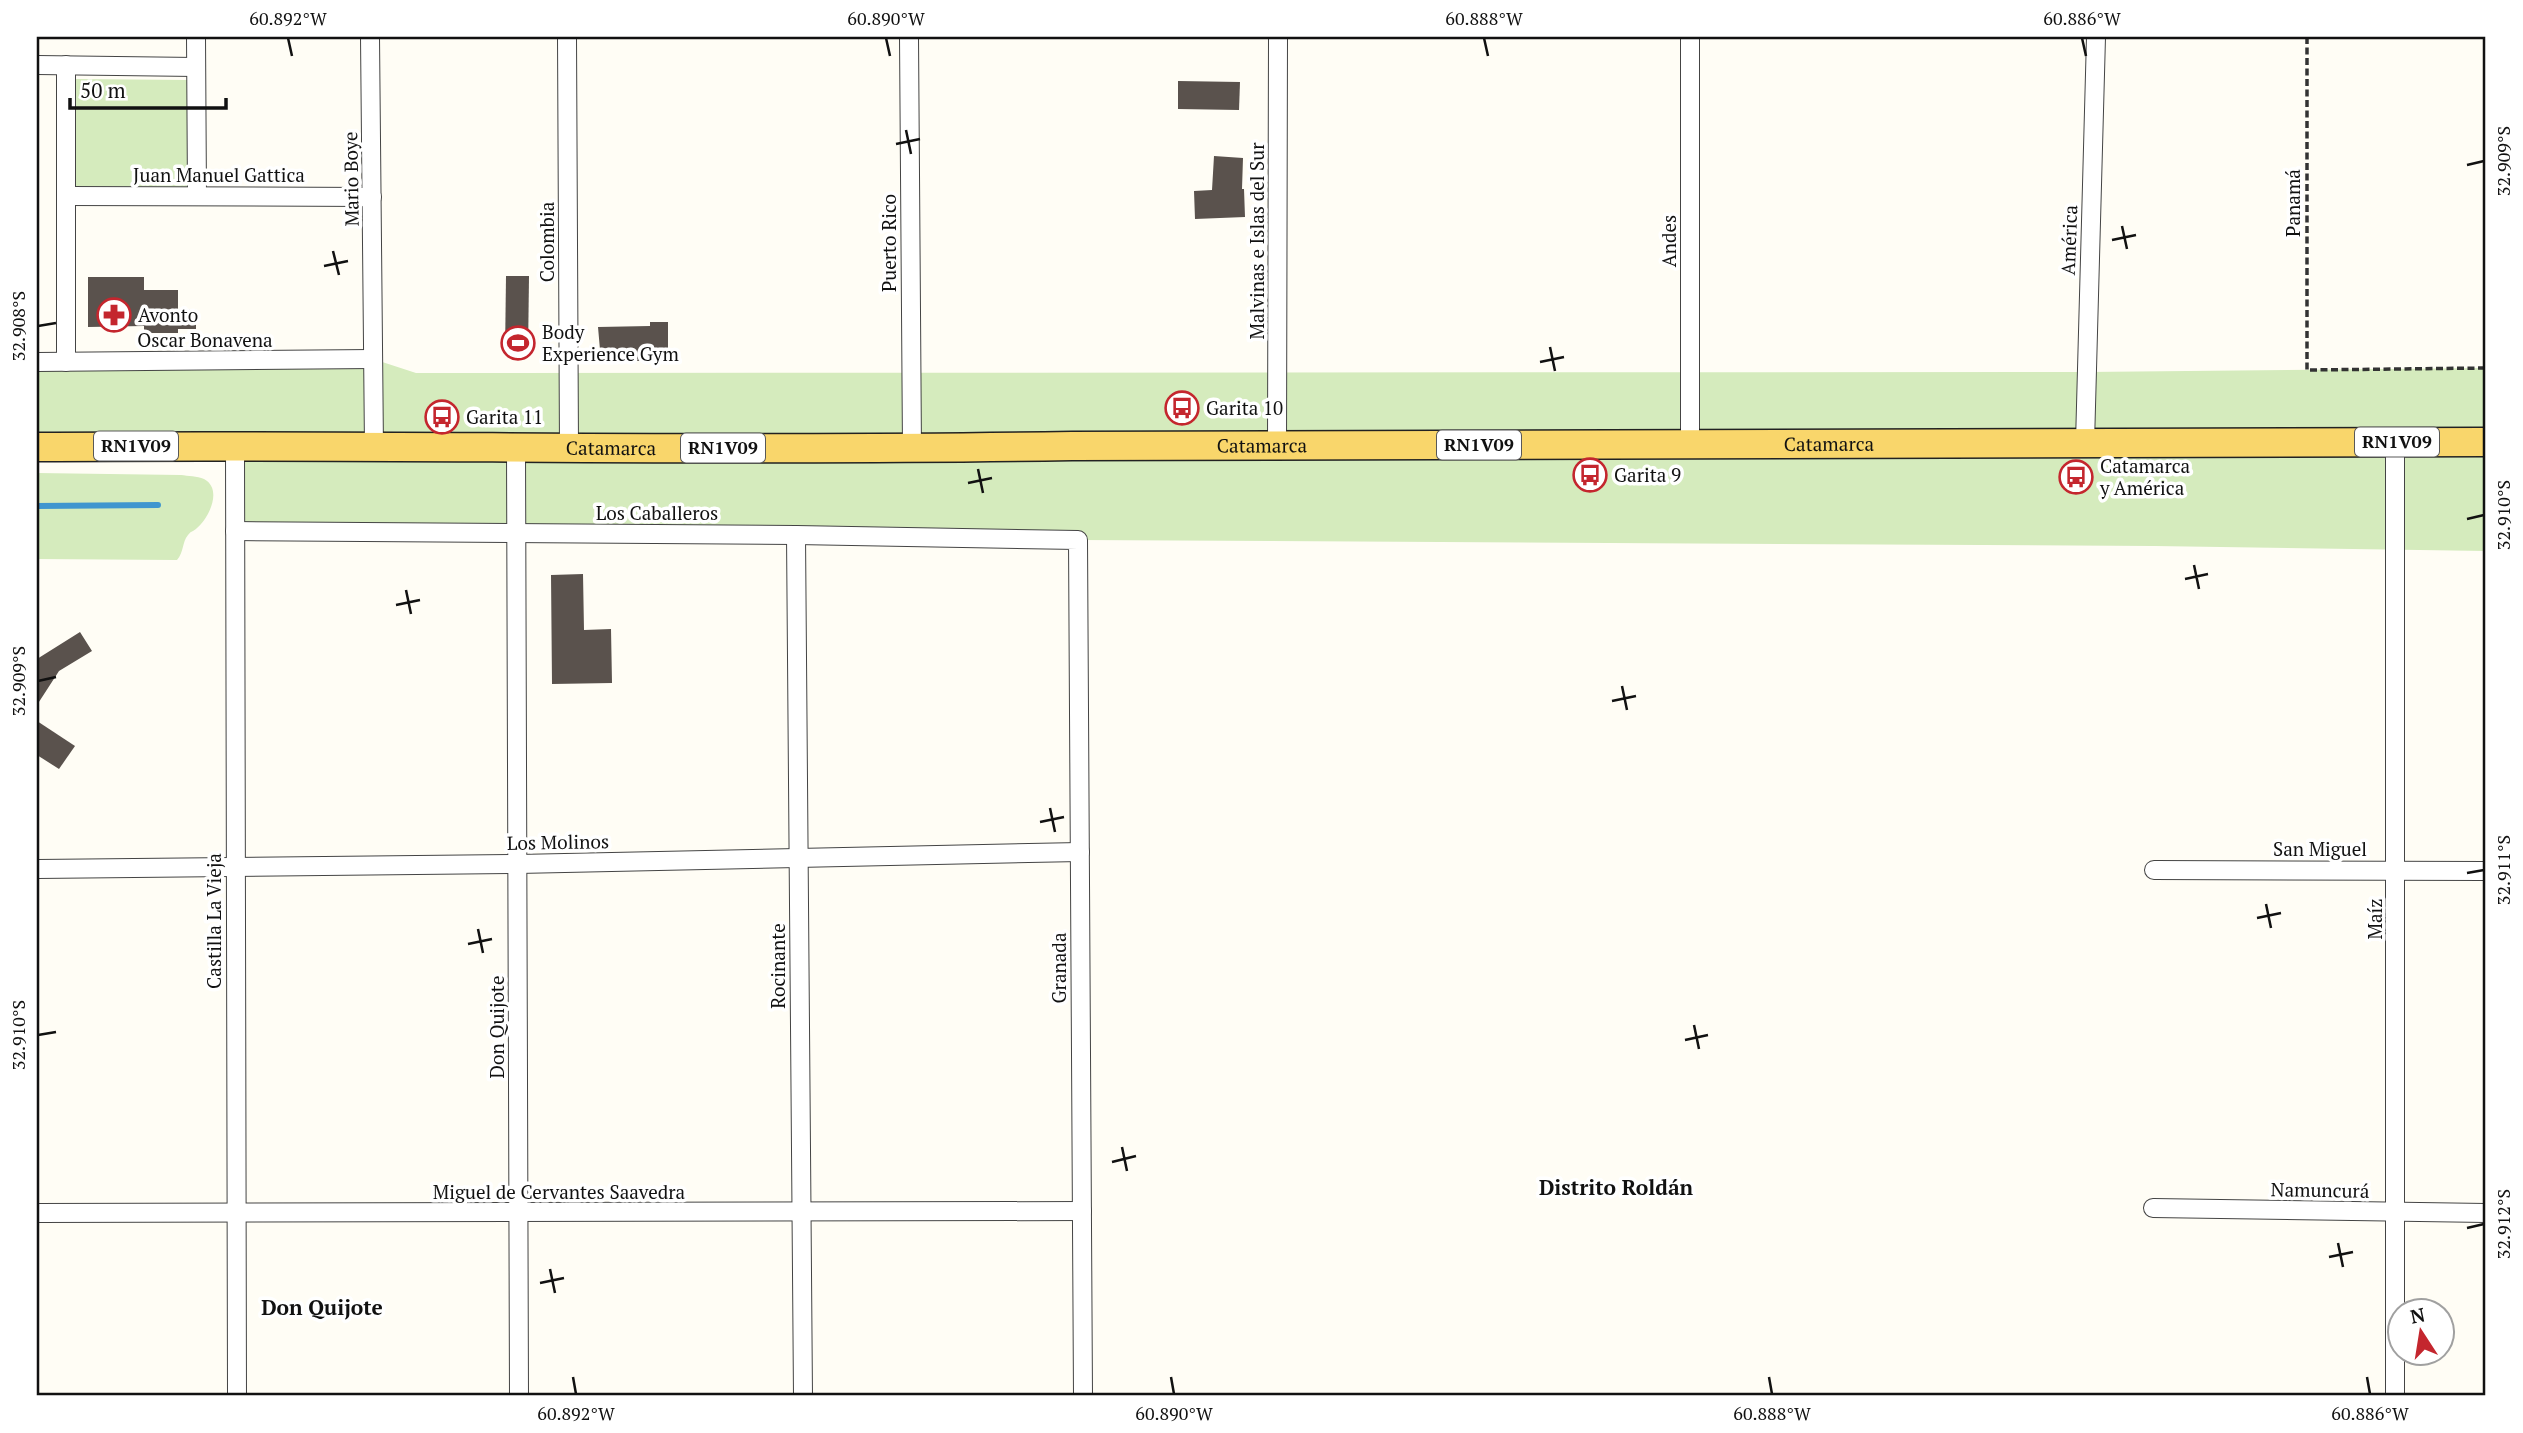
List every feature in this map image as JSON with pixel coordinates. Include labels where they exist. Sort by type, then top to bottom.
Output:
[{"type":"main road","name":"Catamarca","points":[[37,447],[912,449],[2486,442]]},
{"type":"street","points":[[196,37],[197,196]]},
{"type":"street","name":"Mario Boye","points":[[370,37],[374,448]]},
{"type":"street","name":"Colombia","points":[[567,37],[569,448]]},
{"type":"street","name":"Puerto Rico","points":[[909,37],[912,449]]},
{"type":"street","name":"Malvinas e Islas del Sur","points":[[1278,37],[1278,446]]},
{"type":"street","name":"Andes","points":[[1690,37],[1690,445]]},
{"type":"street","name":"América","points":[[2085,443],[2096,37]]},
{"type":"street","points":[[37,65],[196,67]]},
{"type":"street","points":[[66,65],[66,362]]},
{"type":"street","name":"Juan Manuel Gattica","points":[[66,195],[372,197]]},
{"type":"street","name":"Oscar Bonavena","points":[[37,362],[373,359]]},
{"type":"street","name":"Maíz","points":[[2395,442],[2395,1396]]},
{"type":"street","name":"Castilla La Vieja","points":[[235,446],[237,1396]]},
{"type":"street","name":"Don Quijote","points":[[516,448],[519,1396]]},
{"type":"street","name":"Los Caballeros","points":[[235,531],[1078,540]]},
{"type":"street","name":"Rocinante","points":[[796,535],[803,1396]]},
{"type":"street","name":"Granada","points":[[1078,540],[1083,1396]]},
{"type":"street","name":"Los Molinos","points":[[37,869],[518,864],[1080,852]]},
{"type":"street","name":"San Miguel","points":[[2154,870],[2486,871]]},
{"type":"street","name":"Namuncurá","points":[[2153,1208],[2486,1213]]},
{"type":"street","name":"Miguel de Cervantes Saavedra","points":[[37,1213],[1082,1211]]},
{"type":"path","name":"Panamá","points":[[2307,37],[2307,370],[2486,368]]},
{"type":"green space","points":[[76,79],[188,80],[187,187],[75,186]]},
{"type":"green space","points":[[373,359],[416,373],[2087,372],[2486,368],[2486,551],[235,531],[235,446],[37,447],[37,362]]},
{"type":"green space","points":[[37,473],[192,476],[204,479],[210,484],[213,489],[212,504],[206,518],[189,533],[177,560],[37,559]]},
{"type":"building","points":[[1178,81],[1240,82],[1239,110],[1178,109]]},
{"type":"building","points":[[1214,156],[1243,158],[1245,217],[1195,219],[1194,191],[1212,190]]},
{"type":"building","points":[[506,276],[529,276],[528,354],[505,354]]},
{"type":"building","points":[[88,277],[144,277],[144,290],[178,290],[178,309],[196,309],[196,329],[178,329],[178,333],[144,333],[144,326],[88,327]]},
{"type":"building","points":[[650,322],[668,322],[668,361],[601,361],[598,327],[650,326]]},
{"type":"building","points":[[583,574],[584,630],[611,629],[612,683],[552,684],[551,575]]},
{"type":"building","points":[[80,632],[92,651],[59,671],[37,705],[37,659]]},
{"type":"building","points":[[37,721],[75,746],[59,769],[37,755]]},
{"type":"waterway","points":[[37,506],[158,505]]},
{"type":"place","name":"Avonto","points":[[114,315]]},
{"type":"place","name":"Body Experience Gym","points":[[518,343]]},
{"type":"place","name":"Garita 10","points":[[1182,408]]},
{"type":"place","name":"Garita 11","points":[[442,417]]},
{"type":"place","name":"Garita 9","points":[[1590,475]]},
{"type":"place","name":"Catamarca y América","points":[[2076,477]]},
{"type":"district","name":"Distrito Roldán","points":[[1616,1188]]},
{"type":"district","name":"Don Quijote","points":[[322,1308]]}]
